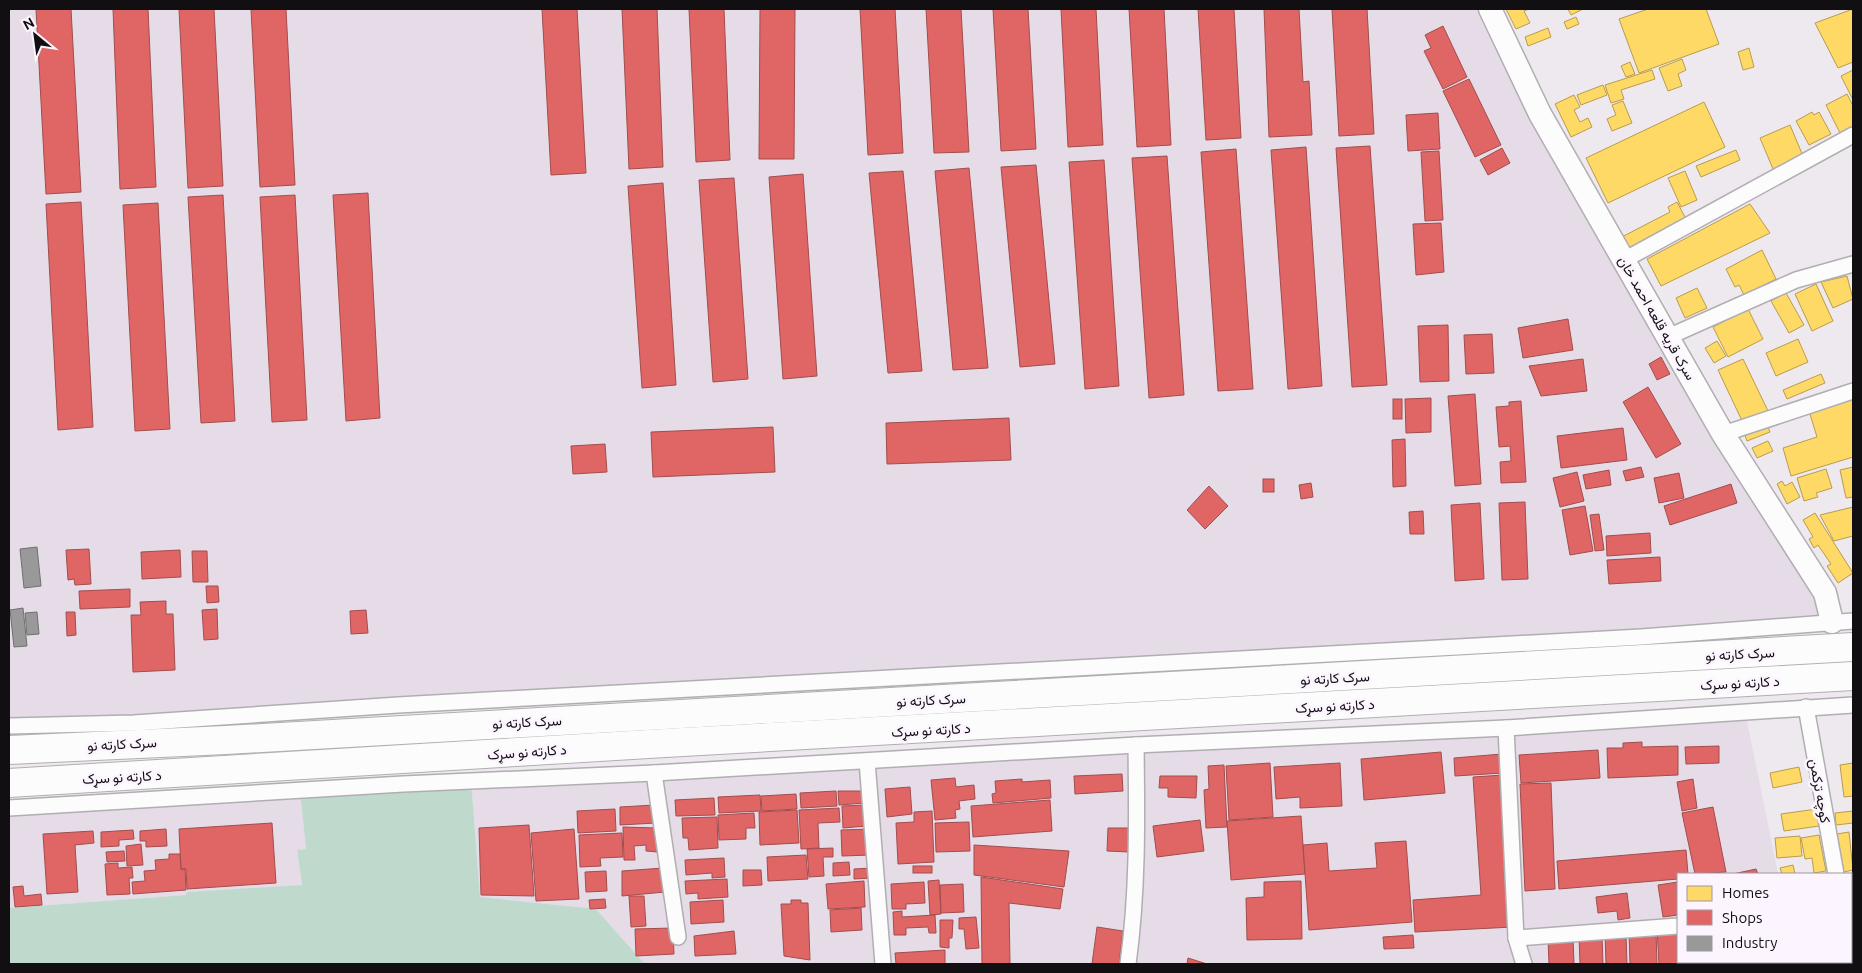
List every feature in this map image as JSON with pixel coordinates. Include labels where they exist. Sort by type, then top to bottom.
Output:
[{"type":"highway","name":"سرک کارته نو","points":[[9,750],[226,740],[398,728],[1322,679],[1853,647]]},
{"type":"highway","name":"د کارته نو سړک","points":[[9,783],[665,743],[1853,676]]},
{"type":"highway","points":[[1322,679],[1326,706]]},
{"type":"highway","points":[[226,740],[231,770]]},
{"type":"street","name":"سرک قریه قلعه احمد خان","points":[[1490,9],[1540,114],[1722,434],[1843,621]]},
{"type":"street","points":[[1624,260],[1853,135]]},
{"type":"street","points":[[1668,337],[1796,280],[1853,264]]},
{"type":"street","points":[[1722,434],[1853,391]]},
{"type":"street","points":[[9,726],[134,723],[398,705],[1666,635],[1843,621]]},
{"type":"street","points":[[9,808],[422,783],[867,761],[1136,745],[1506,728],[1853,705]]},
{"type":"street","name":"کوچه ترکمن","points":[[1806,707],[1836,873]]},
{"type":"street","points":[[1506,728],[1516,938],[1524,964]]},
{"type":"street","points":[[1128,964],[1134,910],[1137,835],[1136,745]]},
{"type":"street","points":[[867,761],[883,964]]},
{"type":"street","points":[[654,772],[678,937]]},
{"type":"street","points":[[1516,938],[1677,926]]},
{"type":"shaded area","points":[[9,9],[1490,9],[1832,622],[9,726]]},
{"type":"shaded area","points":[[1745,711],[1778,873],[1677,873],[1677,963],[1797,964],[657,964],[643,962],[596,909],[480,897],[471,780]]},
{"type":"shaded area","points":[[300,791],[306,849],[297,850],[302,886],[187,892],[187,895],[9,908],[9,808]]},
{"type":"green space","points":[[471,780],[480,897],[596,909],[643,962],[657,964],[9,964],[9,908],[186,895],[187,892],[302,885],[297,850],[306,849],[300,791]]},
{"type":"building: Homes","points":[[1506,9],[1529,9],[1524,11],[1530,23],[1516,29]]},
{"type":"building: Homes","points":[[1568,9],[1583,9],[1571,15]]},
{"type":"building: Homes","points":[[1648,9],[1706,9],[1719,44],[1639,73],[1619,19]]},
{"type":"building: Homes","points":[[1853,9],[1853,62],[1838,68],[1815,23]]},
{"type":"building: Homes","points":[[1576,17],[1579,24],[1567,29],[1564,22]]},
{"type":"building: Homes","points":[[1548,28],[1551,37],[1528,46],[1525,37]]},
{"type":"building: Homes","points":[[1749,48],[1754,67],[1743,70],[1738,52]]},
{"type":"building: Homes","points":[[1682,59],[1686,70],[1678,74],[1682,86],[1668,91],[1659,68]]},
{"type":"building: Homes","points":[[1630,62],[1635,74],[1626,77],[1621,66]]},
{"type":"building: Homes","points":[[1652,70],[1655,79],[1621,90],[1624,99],[1611,103],[1605,85]]},
{"type":"building: Homes","points":[[1853,70],[1853,100],[1841,76]]},
{"type":"building: Homes","points":[[1603,85],[1607,95],[1581,105],[1577,95]]},
{"type":"building: Homes","points":[[1847,94],[1853,106],[1853,134],[1843,139],[1826,105]]},
{"type":"building: Homes","points":[[1574,95],[1580,107],[1574,110],[1580,122],[1588,118],[1592,127],[1571,137],[1555,104]]},
{"type":"building: Homes","points":[[1623,101],[1632,123],[1612,131],[1607,119],[1616,115],[1612,105]]},
{"type":"building: Homes","points":[[1704,102],[1725,147],[1608,203],[1586,158]]},
{"type":"building: Homes","points":[[1812,112],[1814,115],[1819,112],[1831,134],[1809,145],[1796,121]]},
{"type":"building: Homes","points":[[1790,125],[1803,156],[1773,169],[1760,138]]},
{"type":"building: Homes","points":[[1736,150],[1740,160],[1701,177],[1696,166]]},
{"type":"building: Homes","points":[[1685,171],[1697,200],[1681,207],[1668,178]]},
{"type":"building: Homes","points":[[1677,202],[1686,219],[1622,252],[1616,240],[1670,212],[1668,207]]},
{"type":"building: Homes","points":[[1750,204],[1770,233],[1661,286],[1647,259]]},
{"type":"building: Homes","points":[[1762,250],[1776,279],[1744,295],[1739,285],[1735,287],[1726,269]]},
{"type":"building: Homes","points":[[1847,276],[1853,299],[1833,308],[1821,282]]},
{"type":"building: Homes","points":[[1816,284],[1833,321],[1812,331],[1795,294]]},
{"type":"building: Homes","points":[[1697,288],[1707,308],[1685,318],[1676,298]]},
{"type":"building: Homes","points":[[1786,293],[1804,325],[1789,333],[1771,301]]},
{"type":"building: Homes","points":[[1748,309],[1763,339],[1728,357],[1713,327]]},
{"type":"building: Homes","points":[[1798,339],[1808,362],[1776,376],[1766,353]]},
{"type":"building: Homes","points":[[1717,341],[1726,356],[1714,363],[1705,348]]},
{"type":"building: Homes","points":[[1743,359],[1769,413],[1744,425],[1718,370]]},
{"type":"building: Homes","points":[[1821,374],[1825,383],[1787,399],[1783,390]]},
{"type":"building: Homes","points":[[1853,397],[1853,457],[1791,476],[1783,448],[1817,437],[1809,411]]},
{"type":"building: Homes","points":[[1766,422],[1770,432],[1747,441],[1743,430]]},
{"type":"building: Homes","points":[[1768,441],[1773,451],[1757,458],[1752,448]]},
{"type":"building: Homes","points":[[1853,467],[1853,497],[1846,498],[1840,470]]},
{"type":"building: Homes","points":[[1826,469],[1832,488],[1816,493],[1818,497],[1804,501],[1797,478]]},
{"type":"building: Homes","points":[[1782,481],[1785,486],[1792,482],[1800,497],[1787,504],[1777,484]]},
{"type":"building: Homes","points":[[1853,507],[1853,536],[1834,541],[1820,515]]},
{"type":"building: Homes","points":[[1815,513],[1853,573],[1838,583],[1827,566],[1831,564],[1818,545],[1814,548],[1809,539],[1813,537],[1803,520]]},
{"type":"building: Homes","points":[[1853,763],[1853,796],[1844,797],[1840,765]]},
{"type":"building: Homes","points":[[1799,767],[1802,782],[1773,788],[1770,773]]},
{"type":"building: Homes","points":[[1817,809],[1819,826],[1784,831],[1781,814]]},
{"type":"building: Homes","points":[[1853,811],[1853,823],[1836,825],[1835,813]]},
{"type":"building: Homes","points":[[1849,832],[1853,870],[1844,872],[1837,834]]},
{"type":"building: Homes","points":[[1819,835],[1826,871],[1814,873],[1812,858],[1805,859],[1801,838]]},
{"type":"building: Homes","points":[[1800,836],[1802,856],[1777,858],[1775,838]]},
{"type":"building: Homes","points":[[1793,865],[1795,873],[1782,873],[1780,868]]},
{"type":"building: Homes","points":[[1804,963],[1823,964],[1804,964]]},
{"type":"building: Shops","points":[[36,9],[71,9],[81,192],[46,194]]},
{"type":"building: Shops","points":[[113,9],[148,9],[156,187],[120,189]]},
{"type":"building: Shops","points":[[179,9],[214,9],[223,186],[188,188]]},
{"type":"building: Shops","points":[[251,9],[286,9],[295,185],[260,187]]},
{"type":"building: Shops","points":[[542,9],[577,9],[586,173],[551,175]]},
{"type":"building: Shops","points":[[622,9],[657,9],[663,167],[629,169]]},
{"type":"building: Shops","points":[[689,9],[724,9],[730,160],[696,162]]},
{"type":"building: Shops","points":[[760,9],[795,9],[794,159],[759,159]]},
{"type":"building: Shops","points":[[860,9],[895,9],[903,153],[868,155]]},
{"type":"building: Shops","points":[[926,9],[961,9],[969,152],[934,153]]},
{"type":"building: Shops","points":[[993,9],[1028,9],[1036,149],[1001,151]]},
{"type":"building: Shops","points":[[1061,9],[1096,9],[1103,145],[1068,147]]},
{"type":"building: Shops","points":[[1129,9],[1164,9],[1171,145],[1137,147]]},
{"type":"building: Shops","points":[[1198,9],[1234,9],[1241,138],[1206,140]]},
{"type":"building: Shops","points":[[1264,9],[1299,9],[1303,82],[1309,81],[1312,135],[1269,137]]},
{"type":"building: Shops","points":[[1332,9],[1367,9],[1374,134],[1339,136]]},
{"type":"building: Shops","points":[[1443,26],[1467,77],[1443,89],[1424,51],[1431,48],[1425,35]]},
{"type":"building: Shops","points":[[1469,79],[1501,145],[1475,157],[1443,91]]},
{"type":"building: Shops","points":[[1438,113],[1440,149],[1408,151],[1406,115]]},
{"type":"building: Shops","points":[[1370,146],[1387,385],[1352,387],[1336,148]]},
{"type":"building: Shops","points":[[1306,147],[1322,386],[1288,389],[1271,150]]},
{"type":"building: Shops","points":[[1502,148],[1510,163],[1488,175],[1480,160]]},
{"type":"building: Shops","points":[[1236,149],[1253,389],[1218,391],[1201,152]]},
{"type":"building: Shops","points":[[1439,151],[1443,220],[1425,221],[1421,152]]},
{"type":"building: Shops","points":[[1167,156],[1184,395],[1149,398],[1132,158]]},
{"type":"building: Shops","points":[[1104,160],[1119,386],[1085,389],[1069,162]]},
{"type":"building: Shops","points":[[1036,165],[1055,364],[1020,367],[1001,167]]},
{"type":"building: Shops","points":[[969,168],[988,368],[953,370],[935,171]]},
{"type":"building: Shops","points":[[903,171],[922,371],[888,373],[869,173]]},
{"type":"building: Shops","points":[[803,174],[817,376],[783,379],[769,177]]},
{"type":"building: Shops","points":[[734,178],[748,379],[713,382],[699,180]]},
{"type":"building: Shops","points":[[663,183],[676,385],[642,388],[628,186]]},
{"type":"building: Shops","points":[[368,193],[380,418],[346,421],[333,195]]},
{"type":"building: Shops","points":[[223,195],[235,421],[201,423],[188,197]]},
{"type":"building: Shops","points":[[295,195],[307,420],[272,422],[260,197]]},
{"type":"building: Shops","points":[[81,202],[93,427],[58,430],[46,204]]},
{"type":"building: Shops","points":[[158,203],[170,429],[135,431],[123,205]]},
{"type":"building: Shops","points":[[1441,223],[1444,272],[1416,275],[1413,224]]},
{"type":"building: Shops","points":[[1568,319],[1573,350],[1523,358],[1518,328]]},
{"type":"building: Shops","points":[[1448,325],[1449,381],[1420,382],[1418,326]]},
{"type":"building: Shops","points":[[1492,334],[1494,373],[1466,374],[1464,335]]},
{"type":"building: Shops","points":[[1661,357],[1670,374],[1657,380],[1649,364]]},
{"type":"building: Shops","points":[[1583,359],[1587,391],[1541,396],[1529,366]]},
{"type":"building: Shops","points":[[1648,387],[1681,444],[1656,458],[1623,402]]},
{"type":"building: Shops","points":[[1475,394],[1481,484],[1455,486],[1448,396]]},
{"type":"building: Shops","points":[[1431,398],[1431,432],[1406,433],[1405,399]]},
{"type":"building: Shops","points":[[1393,399],[1402,399],[1402,419],[1393,419]]},
{"type":"building: Shops","points":[[1521,401],[1526,482],[1501,483],[1500,462],[1511,461],[1510,446],[1499,447],[1496,407],[1509,406],[1509,402]]},
{"type":"building: Shops","points":[[1009,418],[1011,460],[887,464],[886,423]]},
{"type":"building: Shops","points":[[773,427],[775,472],[653,477],[651,432]]},
{"type":"building: Shops","points":[[1623,428],[1627,460],[1561,468],[1557,436]]},
{"type":"building: Shops","points":[[1405,439],[1406,486],[1393,487],[1392,440]]},
{"type":"building: Shops","points":[[605,444],[607,472],[573,474],[571,446]]},
{"type":"building: Shops","points":[[1641,467],[1644,477],[1626,481],[1623,471]]},
{"type":"building: Shops","points":[[1609,470],[1611,485],[1586,489],[1583,475]]},
{"type":"building: Shops","points":[[1577,472],[1584,501],[1560,507],[1553,478]]},
{"type":"building: Shops","points":[[1679,473],[1684,498],[1659,503],[1654,478]]},
{"type":"building: Shops","points":[[1263,479],[1274,479],[1274,492],[1263,492]]},
{"type":"building: Shops","points":[[1311,483],[1313,497],[1301,499],[1299,485]]},
{"type":"building: Shops","points":[[1731,484],[1737,503],[1670,525],[1664,506]]},
{"type":"building: Shops","points":[[1209,486],[1228,506],[1205,529],[1187,510]]},
{"type":"building: Shops","points":[[1525,502],[1528,579],[1502,580],[1499,503]]},
{"type":"building: Shops","points":[[1480,503],[1484,579],[1455,581],[1451,505]]},
{"type":"building: Shops","points":[[1585,506],[1593,551],[1570,555],[1562,510]]},
{"type":"building: Shops","points":[[1423,511],[1424,534],[1410,534],[1409,512]]},
{"type":"building: Shops","points":[[1599,514],[1604,550],[1595,551],[1590,515]]},
{"type":"building: Shops","points":[[1650,533],[1651,553],[1607,556],[1606,536]]},
{"type":"building: Shops","points":[[89,549],[91,584],[75,585],[74,579],[68,580],[66,550]]},
{"type":"building: Shops","points":[[180,550],[181,577],[142,579],[141,552]]},
{"type":"building: Shops","points":[[192,551],[207,551],[208,582],[193,582]]},
{"type":"building: Shops","points":[[1660,557],[1661,581],[1609,584],[1607,560]]},
{"type":"building: Shops","points":[[206,586],[218,586],[219,602],[207,603]]},
{"type":"building: Shops","points":[[130,589],[130,607],[80,609],[79,591]]},
{"type":"building: Shops","points":[[166,601],[166,614],[173,614],[175,670],[133,672],[131,615],[141,615],[140,602]]},
{"type":"building: Shops","points":[[217,609],[218,639],[204,640],[202,610]]},
{"type":"building: Shops","points":[[366,610],[368,633],[351,634],[350,611]]},
{"type":"building: Shops","points":[[66,612],[75,612],[76,635],[67,636]]},
{"type":"building: Shops","points":[[1642,742],[1642,747],[1678,746],[1678,775],[1608,778],[1607,748],[1623,748],[1623,743]]},
{"type":"building: Shops","points":[[1719,746],[1719,763],[1686,764],[1685,747]]},
{"type":"building: Shops","points":[[1598,750],[1600,778],[1521,783],[1519,755]]},
{"type":"building: Shops","points":[[1441,752],[1445,793],[1364,800],[1361,759]]},
{"type":"building: Shops","points":[[1502,754],[1503,773],[1455,776],[1454,758]]},
{"type":"building: Shops","points":[[1270,763],[1273,817],[1229,820],[1226,766]]},
{"type":"building: Shops","points":[[1340,763],[1342,806],[1300,808],[1300,797],[1276,799],[1274,767]]},
{"type":"building: Shops","points":[[1224,765],[1227,827],[1206,828],[1204,790],[1209,789],[1208,766]]},
{"type":"building: Shops","points":[[1122,774],[1123,791],[1075,794],[1074,776]]},
{"type":"building: Shops","points":[[1503,775],[1513,927],[1415,932],[1413,900],[1481,895],[1473,777]]},
{"type":"building: Shops","points":[[1160,776],[1197,776],[1196,798],[1168,797],[1168,788],[1159,788]]},
{"type":"building: Shops","points":[[955,778],[956,787],[974,785],[975,799],[959,801],[960,809],[955,810],[956,818],[935,820],[931,780]]},
{"type":"building: Shops","points":[[1022,779],[1022,782],[1050,780],[1051,798],[993,803],[992,794],[996,793],[995,781]]},
{"type":"building: Shops","points":[[1693,779],[1697,808],[1682,811],[1677,782]]},
{"type":"building: Shops","points":[[1551,783],[1555,889],[1525,891],[1520,784]]},
{"type":"building: Shops","points":[[910,787],[912,814],[887,817],[885,789]]},
{"type":"building: Shops","points":[[836,791],[837,806],[801,808],[800,793]]},
{"type":"building: Shops","points":[[838,791],[863,791],[864,803],[839,805]]},
{"type":"building: Shops","points":[[796,794],[797,809],[762,811],[761,796]]},
{"type":"building: Shops","points":[[760,795],[761,811],[719,813],[718,797]]},
{"type":"building: Shops","points":[[714,798],[715,815],[676,816],[675,800]]},
{"type":"building: Shops","points":[[1050,800],[1052,831],[973,837],[971,806]]},
{"type":"building: Shops","points":[[655,805],[656,823],[620,825],[620,807]]},
{"type":"building: Shops","points":[[865,805],[867,826],[843,828],[842,806]]},
{"type":"building: Shops","points":[[1713,807],[1726,872],[1695,873],[1682,813]]},
{"type":"building: Shops","points":[[839,808],[840,822],[818,823],[819,848],[801,849],[799,810]]},
{"type":"building: Shops","points":[[615,809],[616,831],[578,833],[577,811]]},
{"type":"building: Shops","points":[[797,810],[799,843],[760,845],[759,812]]},
{"type":"building: Shops","points":[[932,811],[934,862],[898,864],[896,823],[914,822],[914,812]]},
{"type":"building: Shops","points":[[754,813],[755,828],[746,828],[746,839],[719,840],[718,815]]},
{"type":"building: Shops","points":[[1301,816],[1305,874],[1231,880],[1227,821]]},
{"type":"building: Shops","points":[[717,817],[718,848],[689,850],[688,838],[683,838],[682,818]]},
{"type":"building: Shops","points":[[1200,820],[1204,851],[1157,857],[1153,826]]},
{"type":"building: Shops","points":[[969,822],[970,851],[936,852],[935,823]]},
{"type":"building: Shops","points":[[272,823],[276,883],[187,889],[186,869],[181,869],[179,829]]},
{"type":"building: Shops","points":[[529,825],[534,896],[481,895],[479,828]]},
{"type":"building: Shops","points":[[623,827],[656,828],[658,852],[646,851],[646,845],[634,846],[635,860],[624,860]]},
{"type":"building: Shops","points":[[1108,828],[1129,828],[1129,852],[1107,851]]},
{"type":"building: Shops","points":[[166,829],[167,846],[146,847],[146,841],[140,841],[140,831]]},
{"type":"building: Shops","points":[[574,829],[579,899],[536,901],[531,833]]},
{"type":"building: Shops","points":[[870,829],[871,855],[842,856],[841,830]]},
{"type":"building: Shops","points":[[133,830],[134,839],[119,840],[119,846],[101,847],[101,832]]},
{"type":"building: Shops","points":[[93,831],[94,843],[75,845],[78,892],[47,894],[43,834]]},
{"type":"building: Shops","points":[[622,833],[623,857],[600,858],[601,866],[580,867],[579,835]]},
{"type":"building: Shops","points":[[1406,841],[1412,922],[1309,930],[1303,845],[1327,843],[1329,871],[1377,868],[1375,843]]},
{"type":"building: Shops","points":[[141,844],[143,865],[127,866],[126,846]]},
{"type":"building: Shops","points":[[974,845],[1069,851],[1064,887],[974,875]]},
{"type":"building: Shops","points":[[833,848],[833,857],[823,857],[824,876],[809,877],[807,849]]},
{"type":"building: Shops","points":[[1686,850],[1688,873],[1677,873],[1677,879],[1559,889],[1557,861]]},
{"type":"building: Shops","points":[[124,851],[125,861],[107,862],[106,852]]},
{"type":"building: Shops","points":[[169,854],[180,854],[181,870],[185,869],[186,890],[133,894],[132,882],[145,881],[144,871],[156,870],[155,860],[169,859]]},
{"type":"building: Shops","points":[[806,855],[808,879],[768,881],[767,857]]},
{"type":"building: Shops","points":[[724,858],[725,877],[712,878],[712,873],[686,875],[685,860]]},
{"type":"building: Shops","points":[[849,862],[850,875],[833,876],[833,863]]},
{"type":"building: Shops","points":[[118,863],[118,868],[132,867],[133,878],[129,878],[130,894],[107,895],[105,864]]},
{"type":"building: Shops","points":[[913,866],[932,866],[932,873],[913,873]]},
{"type":"building: Shops","points":[[663,868],[665,892],[622,896],[622,871]]},
{"type":"building: Shops","points":[[872,868],[872,878],[854,879],[854,869]]},
{"type":"building: Shops","points":[[1756,869],[1758,873],[1738,873]]},
{"type":"building: Shops","points":[[743,870],[761,870],[762,885],[743,886]]},
{"type":"building: Shops","points":[[606,871],[607,891],[586,892],[585,872]]},
{"type":"building: Shops","points":[[981,877],[1063,889],[1060,909],[1009,903],[1010,964],[982,964]]},
{"type":"building: Shops","points":[[727,879],[728,897],[698,899],[698,893],[686,894],[685,881]]},
{"type":"building: Shops","points":[[939,880],[941,914],[930,915],[928,881]]},
{"type":"building: Shops","points":[[864,881],[865,907],[828,909],[826,884]]},
{"type":"building: Shops","points":[[1301,881],[1302,939],[1247,940],[1246,898],[1264,897],[1264,882]]},
{"type":"building: Shops","points":[[924,882],[925,903],[906,904],[906,909],[892,909],[891,884]]},
{"type":"building: Shops","points":[[1677,882],[1677,915],[1663,917],[1658,885]]},
{"type":"building: Shops","points":[[963,884],[964,912],[941,913],[940,885]]},
{"type":"building: Shops","points":[[23,886],[24,896],[41,894],[42,905],[15,907],[13,887]]},
{"type":"building: Shops","points":[[1627,893],[1630,918],[1618,920],[1617,911],[1598,913],[1596,897]]},
{"type":"building: Shops","points":[[629,896],[644,896],[646,926],[631,927]]},
{"type":"building: Shops","points":[[605,899],[606,908],[590,909],[589,900]]},
{"type":"building: Shops","points":[[723,900],[724,922],[691,924],[690,902]]},
{"type":"building: Shops","points":[[791,900],[801,900],[801,903],[808,903],[810,960],[784,956],[781,904],[791,904]]},
{"type":"building: Shops","points":[[861,908],[862,930],[831,932],[830,910]]},
{"type":"building: Shops","points":[[902,911],[902,917],[935,915],[936,933],[929,933],[928,927],[906,928],[906,935],[894,935],[893,912]]},
{"type":"building: Shops","points":[[976,917],[979,948],[966,949],[964,929],[959,929],[959,918]]},
{"type":"building: Shops","points":[[940,920],[953,920],[952,938],[949,938],[949,948],[940,947]]},
{"type":"building: Shops","points":[[1097,927],[1123,931],[1119,964],[1092,964]]},
{"type":"building: Shops","points":[[673,928],[674,954],[636,956],[635,929]]},
{"type":"building: Shops","points":[[1677,928],[1677,963],[1683,964],[1659,964],[1657,929]]},
{"type":"building: Shops","points":[[734,931],[736,954],[695,956],[694,936]]},
{"type":"building: Shops","points":[[1656,932],[1657,964],[1630,964],[1629,933]]},
{"type":"building: Shops","points":[[1605,934],[1626,934],[1627,964],[1606,964]]},
{"type":"building: Shops","points":[[1413,935],[1414,948],[1384,949],[1383,937]]},
{"type":"building: Shops","points":[[1602,935],[1603,964],[1580,964],[1579,936]]},
{"type":"building: Shops","points":[[1573,938],[1574,964],[1549,964],[1548,939]]},
{"type":"building: Shops","points":[[945,950],[945,964],[896,964],[895,953]]},
{"type":"building: Shops","points":[[1188,958],[1207,964],[1187,964]]},
{"type":"building: Shops","points":[[1708,963],[1709,964],[1686,964]]},
{"type":"building: Shops","points":[[1736,963],[1737,964],[1710,964]]},
{"type":"building: Shops","points":[[1743,963],[1776,963],[1776,964]]},
{"type":"building: Industry","points":[[37,547],[41,586],[24,588],[20,549]]},
{"type":"building: Industry","points":[[23,608],[27,646],[14,647],[10,610]]},
{"type":"building: Industry","points":[[37,612],[39,634],[27,635],[25,613]]}]
